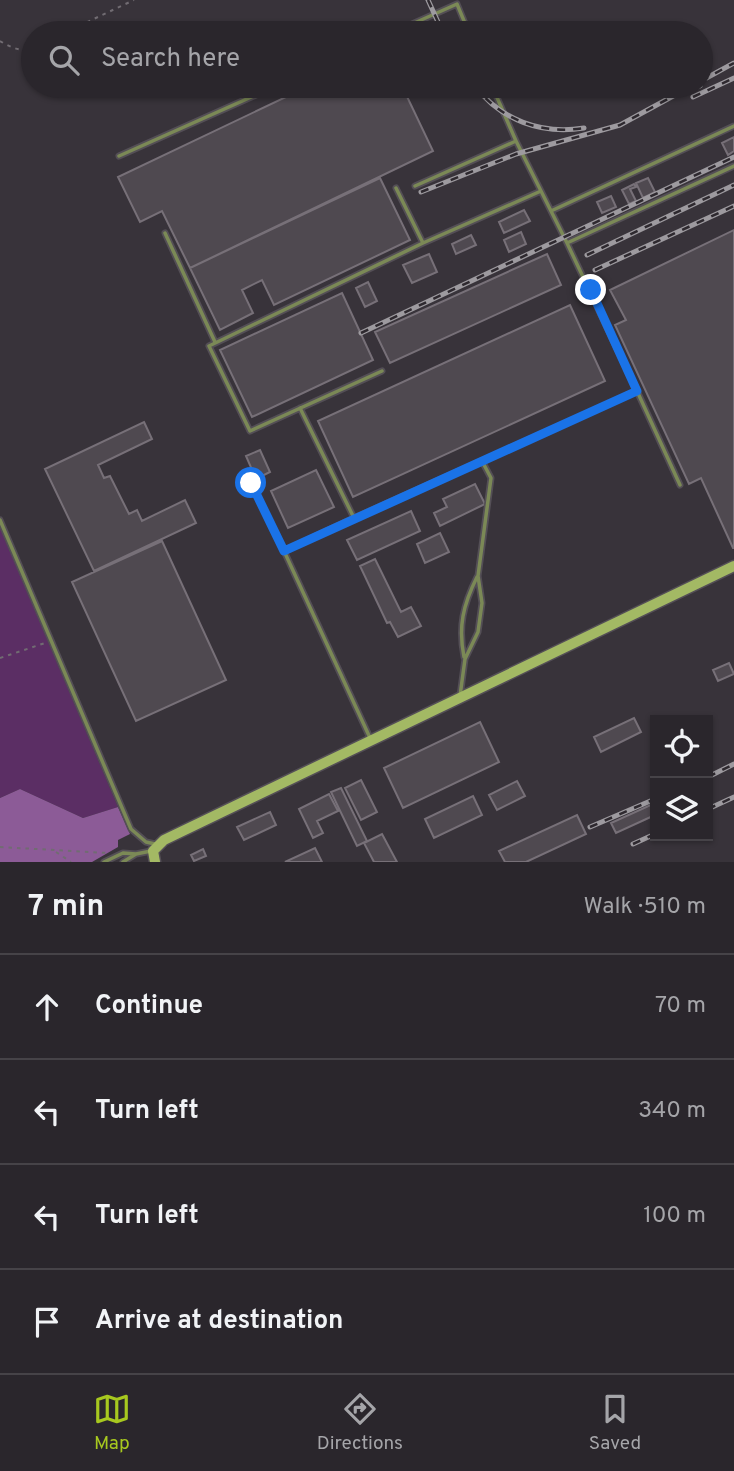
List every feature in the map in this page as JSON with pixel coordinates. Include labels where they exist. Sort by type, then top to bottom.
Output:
[{"type":"street","points":[[155,862],[155,848],[734,566]]},
{"type":"lane","points":[[419,21],[457,4],[464,21]]},
{"type":"lane","points":[[119,156],[249,98]]},
{"type":"lane","points":[[497,98],[680,485]]},
{"type":"lane","points":[[551,211],[734,127]]},
{"type":"lane","points":[[415,186],[516,141]]},
{"type":"lane","points":[[567,243],[734,166]]},
{"type":"lane","points":[[396,188],[423,243]]},
{"type":"lane","points":[[382,371],[250,431],[209,346],[423,243],[541,191]]},
{"type":"lane","points":[[165,233],[215,342]]},
{"type":"lane","points":[[284,551],[637,391]]},
{"type":"lane","points":[[300,408],[354,518]]},
{"type":"lane","points":[[459,698],[465,659],[478,632],[482,603],[478,576],[491,478],[482,461]]},
{"type":"lane","points":[[251,483],[371,741]]},
{"type":"lane","points":[[0,520],[131,828],[155,848]]},
{"type":"lane","points":[[465,659],[459,634],[468,595],[478,576]]},
{"type":"lane","points":[[123,862],[136,854],[155,848]]},
{"type":"lane","points":[[104,862],[123,853],[136,854]]},
{"type":"path","points":[[89,21],[134,0]]},
{"type":"path","points":[[0,41],[21,49]]},
{"type":"path","points":[[0,658],[51,641]]},
{"type":"path","points":[[0,847],[123,853]]},
{"type":"path","points":[[55,851],[71,862]]},
{"type":"shaded area","points":[[0,528],[118,807],[83,818],[20,789],[0,798]]},
{"type":"shaded area","points":[[20,789],[83,818],[118,807],[130,834],[118,840],[118,847],[92,862],[0,862],[0,798]]},
{"type":"building","points":[[284,98],[408,98],[433,151],[190,268],[162,211],[140,222],[118,177]]},
{"type":"building","points":[[734,137],[734,151],[728,155],[722,143]]},
{"type":"building","points":[[380,178],[410,240],[274,305],[262,280],[242,290],[253,313],[220,330],[190,268]]},
{"type":"building","points":[[648,178],[655,192],[643,198],[636,183]]},
{"type":"building","points":[[634,184],[636,187],[630,189],[636,201],[629,204],[622,190]]},
{"type":"building","points":[[611,196],[616,207],[602,213],[597,202]]},
{"type":"building","points":[[524,210],[530,221],[504,233],[499,222]]},
{"type":"building","points":[[734,230],[733,548],[701,478],[689,484],[615,325],[626,320],[610,290]]},
{"type":"building","points":[[521,232],[526,244],[509,252],[504,240]]},
{"type":"building","points":[[471,235],[476,245],[456,254],[452,244]]},
{"type":"building","points":[[429,254],[437,272],[412,283],[403,265]]},
{"type":"building","points":[[547,254],[561,285],[390,363],[375,332]]},
{"type":"building","points":[[368,282],[377,301],[365,307],[356,288]]},
{"type":"building","points":[[342,293],[373,360],[252,417],[220,350]]},
{"type":"building","points":[[570,305],[605,381],[353,497],[318,421]]},
{"type":"building","points":[[144,422],[152,439],[98,465],[104,478],[110,476],[129,514],[137,510],[142,521],[185,500],[196,523],[94,571],[45,469]]},
{"type":"building","points":[[260,450],[270,472],[256,479],[246,456]]},
{"type":"building","points":[[316,470],[334,507],[288,528],[271,491]]},
{"type":"building","points":[[475,484],[485,504],[440,526],[434,513],[447,507],[443,499]]},
{"type":"building","points":[[411,511],[420,531],[357,560],[347,540]]},
{"type":"building","points":[[440,533],[449,552],[425,563],[417,544]]},
{"type":"building","points":[[162,541],[226,680],[136,721],[72,582]]},
{"type":"building","points":[[375,559],[401,612],[411,607],[421,626],[398,637],[390,622],[387,623],[360,566]]},
{"type":"building","points":[[729,663],[734,674],[718,681],[713,670]]},
{"type":"building","points":[[634,718],[641,732],[601,752],[594,737]]},
{"type":"building","points":[[480,722],[499,762],[403,808],[384,768]]},
{"type":"building","points":[[361,780],[377,812],[361,820],[345,788]]},
{"type":"building","points":[[517,781],[525,796],[497,810],[489,795]]},
{"type":"building","points":[[341,788],[367,841],[357,846],[331,792]]},
{"type":"building","points":[[329,794],[338,811],[317,821],[323,833],[313,838],[299,809]]},
{"type":"building","points":[[473,796],[482,815],[434,838],[425,819]]},
{"type":"building","points":[[650,805],[650,817],[616,833],[611,823]]},
{"type":"building","points":[[270,812],[276,825],[244,840],[237,827]]},
{"type":"building","points":[[577,815],[586,834],[526,862],[505,862],[499,851]]},
{"type":"building","points":[[382,834],[397,862],[374,862],[364,843]]},
{"type":"building","points":[[315,848],[322,862],[285,862]]},
{"type":"building","points":[[203,849],[206,856],[194,861],[191,855]]},
{"type":"railway","points":[[428,0],[438,21]]},
{"type":"railway","points":[[713,74],[734,63]]},
{"type":"railway","points":[[713,88],[734,78]]},
{"type":"railway","points":[[485,98],[510,116],[537,127],[568,130],[584,128]]},
{"type":"railway","points":[[421,192],[516,154],[620,125],[670,98]]},
{"type":"railway","points":[[361,333],[734,157]]},
{"type":"railway","points":[[587,255],[734,185]]},
{"type":"railway","points":[[595,270],[734,206]]},
{"type":"railway","points":[[713,774],[734,764]]},
{"type":"railway","points":[[713,807],[734,797]]},
{"type":"railway","points":[[590,827],[650,801]]},
{"type":"railway","points":[[633,844],[650,836]]},
{"type":"route","points":[[251,483],[284,551],[637,391],[591,290]]}]
